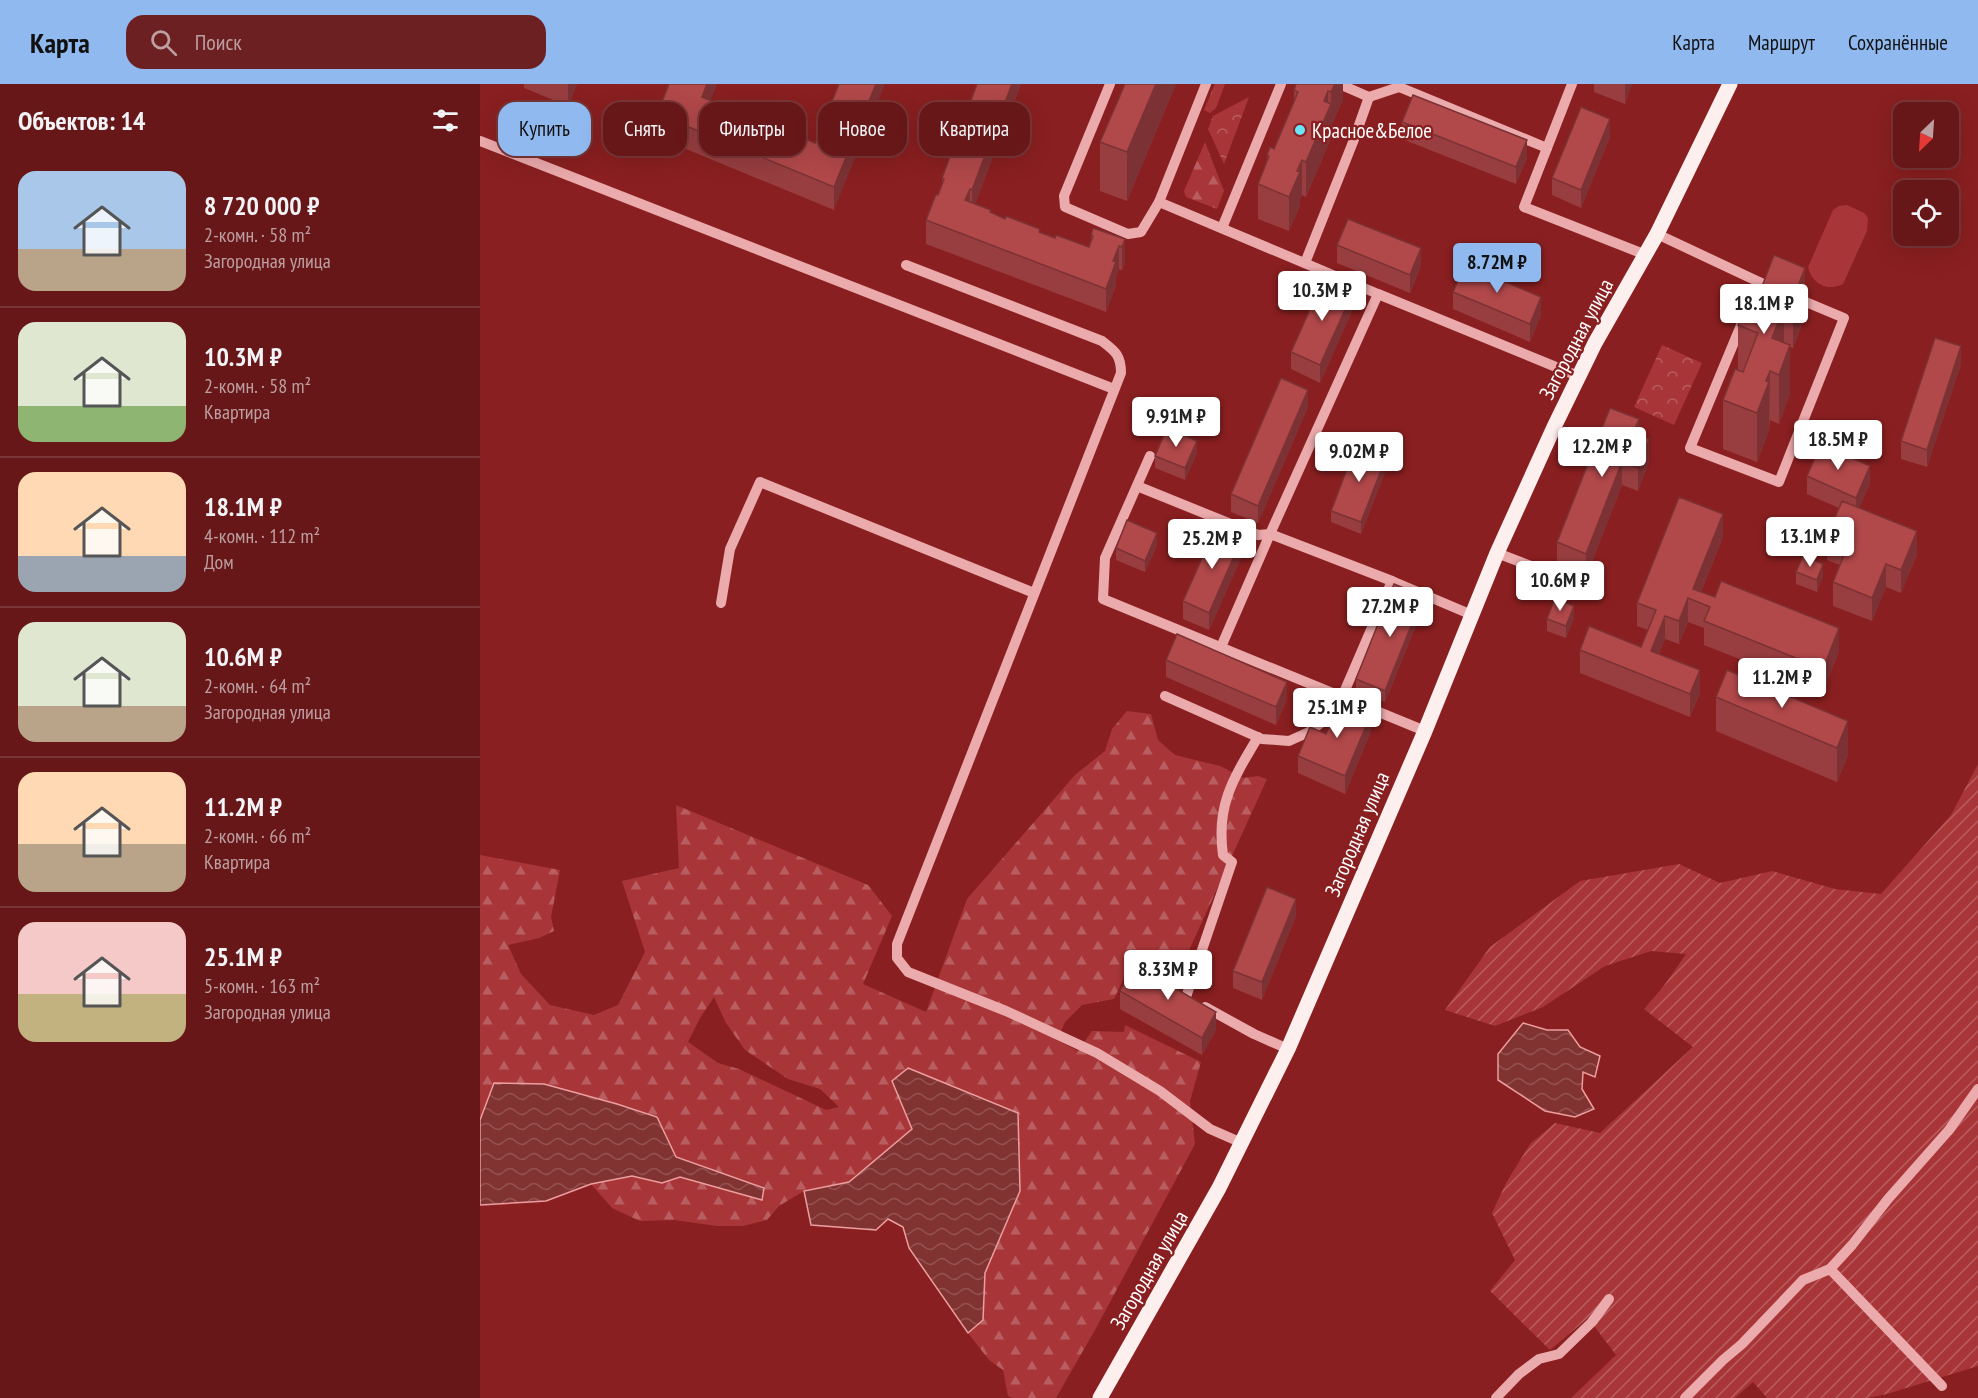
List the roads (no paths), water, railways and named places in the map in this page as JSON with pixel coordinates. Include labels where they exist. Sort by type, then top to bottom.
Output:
[{"type":"main road","name":"Загородная улица","points":[[1100,1398],[1181,1257],[1242,1143],[1288,1049],[1425,731],[1497,553],[1578,376],[1605,323],[1658,234],[1730,84]]},
{"type":"lane","points":[[1110,84],[1064,196],[1065,207],[1128,234],[1141,232],[1159,202],[1206,84]]},
{"type":"lane","points":[[1222,228],[1281,84]]},
{"type":"lane","points":[[1339,84],[1368,97],[1401,85],[1547,148]]},
{"type":"lane","points":[[1572,84],[1524,207],[1646,255]]},
{"type":"lane","points":[[1305,263],[1353,142],[1368,97]]},
{"type":"lane","points":[[480,141],[1114,390]]},
{"type":"lane","points":[[1159,202],[1578,376]]},
{"type":"lane","points":[[1658,234],[1759,282],[1844,318],[1779,482],[1690,448],[1759,282]]},
{"type":"lane","points":[[906,265],[1102,341],[1114,351],[1121,361],[1120,373],[1114,390],[900,936],[897,944],[897,957],[908,972],[1006,1011],[1097,1053],[1160,1091],[1210,1129],[1242,1143]]},
{"type":"lane","points":[[1221,647],[1378,294]]},
{"type":"lane","points":[[1150,456],[1105,558],[1103,598],[1425,731]]},
{"type":"lane","points":[[721,603],[730,549],[760,482],[1034,593]]},
{"type":"lane","points":[[1137,486],[1258,535],[1270,534],[1472,615]]},
{"type":"lane","points":[[1497,553],[1599,592]]},
{"type":"lane","points":[[1165,696],[1258,737],[1289,741],[1299,736],[1326,719],[1342,698],[1392,581]]},
{"type":"lane","points":[[1258,737],[1230,788],[1221,814],[1223,855],[1232,862],[1182,994],[1254,1034],[1288,1049]]},
{"type":"lane","points":[[1685,1398],[1722,1360],[1742,1344],[1803,1280],[1830,1269],[1949,1130],[1978,1089]]},
{"type":"lane","points":[[1830,1269],[1942,1386]]},
{"type":"lane","points":[[1496,1398],[1519,1374],[1539,1359],[1558,1354],[1592,1322],[1609,1299]]},
{"type":"water","points":[[1523,1023],[1547,1030],[1568,1030],[1580,1047],[1600,1056],[1595,1077],[1583,1072],[1582,1089],[1594,1109],[1575,1117],[1545,1111],[1498,1080],[1498,1054]]},
{"type":"water","points":[[908,1068],[1018,1113],[1020,1191],[985,1273],[983,1320],[968,1333],[909,1248],[903,1227],[888,1219],[876,1230],[811,1225],[804,1191],[849,1182],[912,1129],[892,1081]]},
{"type":"water","points":[[494,1083],[544,1084],[657,1117],[676,1157],[764,1188],[762,1200],[680,1177],[662,1183],[632,1176],[591,1184],[546,1201],[480,1205],[480,1120]]},
{"type":"place","name":"Красное&Белое","points":[[1300,130]]}]
